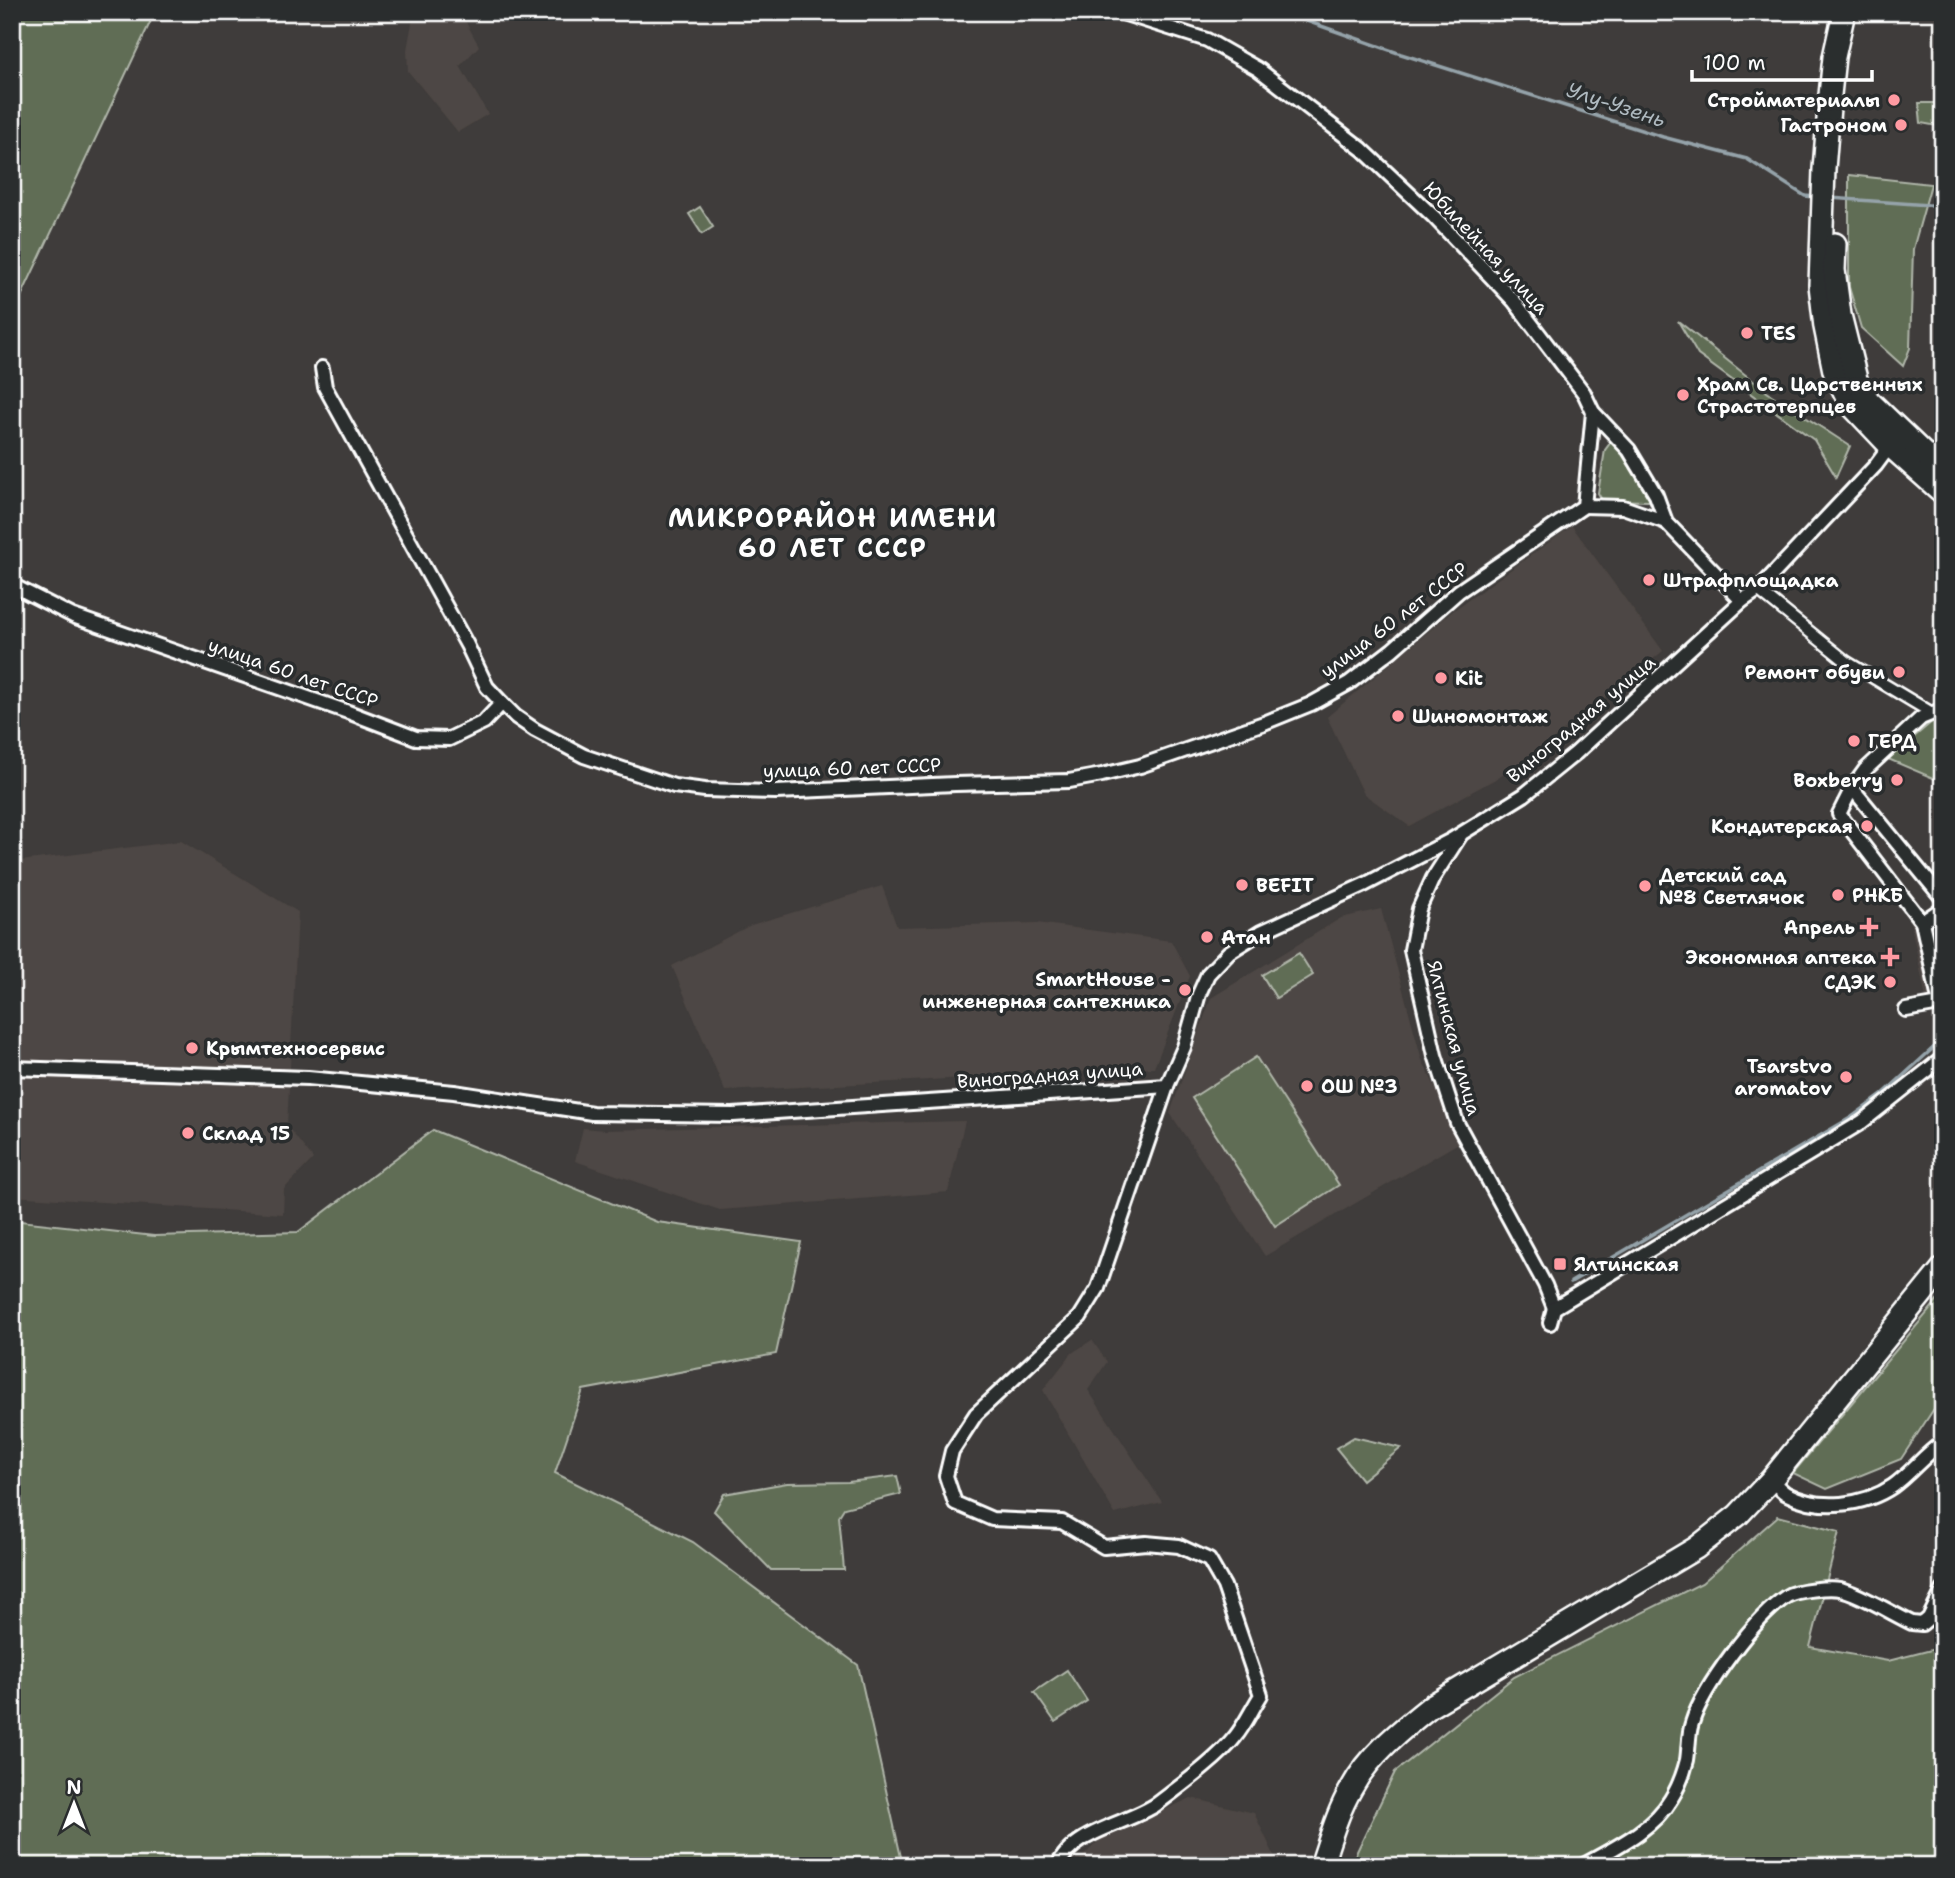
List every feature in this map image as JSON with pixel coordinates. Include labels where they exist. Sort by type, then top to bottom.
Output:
[{"type":"highway","points":[[1844,12],[1834,57],[1829,208],[1819,285],[1834,371],[1851,405],[1943,472]]},
{"type":"highway","points":[[1830,181],[1856,12]]},
{"type":"highway","points":[[1896,438],[1943,493]]},
{"type":"highway","points":[[1321,1866],[1339,1812],[1351,1787],[1380,1749],[1431,1706],[1696,1548],[1738,1515],[1771,1480],[1943,1268]]},
{"type":"street","name":"Юбилейная улица","points":[[1119,12],[1207,40],[1258,69],[1362,149],[1434,217],[1514,302],[1584,393],[1592,412],[1629,450],[1656,495],[1666,522],[1741,601]]},
{"type":"street","points":[[322,368],[324,387],[460,632],[487,687],[502,703]]},
{"type":"street","points":[[1592,412],[1584,506],[1623,507],[1666,522]]},
{"type":"street","name":"Виноградная улица","points":[[12,1068],[308,1078],[454,1093],[592,1113],[720,1115],[862,1108],[1167,1086],[1184,1047],[1199,994],[1208,974],[1229,952],[1261,932],[1366,884],[1461,834],[1524,795],[1576,752],[1741,601],[1758,590],[1876,465],[1896,438]]},
{"type":"street","name":"улица 60 лет СССР","points":[[12,586],[73,616],[416,738],[449,739],[484,722],[502,703],[516,718],[584,756],[674,786],[705,790],[776,792],[1069,781],[1140,766],[1311,704],[1349,683],[1459,592],[1584,506]]},
{"type":"street","points":[[1758,590],[1847,662],[1938,711]]},
{"type":"street","points":[[1906,1010],[1940,1004],[1922,922],[1839,814],[1852,788],[1866,770],[1921,719],[1938,711]]},
{"type":"street","points":[[1852,788],[1943,899]]},
{"type":"street","name":"Ялтинская улица","points":[[1461,834],[1433,878],[1419,909],[1411,950],[1435,1055],[1457,1123],[1545,1284],[1554,1308]]},
{"type":"street","points":[[1922,922],[1943,908]]},
{"type":"street","points":[[1550,1323],[1554,1308],[1862,1122],[1943,1058]]},
{"type":"street","points":[[1058,1866],[1068,1849],[1156,1805],[1217,1755],[1235,1737],[1261,1695],[1224,1586],[1209,1560],[1179,1546],[1146,1543],[1104,1547],[1062,1522],[992,1519],[955,1503],[946,1476],[952,1451],[976,1414],[1080,1317],[1098,1287],[1167,1086]]},
{"type":"street","points":[[1771,1480],[1786,1493],[1818,1503],[1843,1504],[1866,1499],[1892,1486],[1943,1442]]},
{"type":"street","points":[[1582,1866],[1629,1839],[1655,1819],[1671,1800],[1686,1763],[1691,1724],[1703,1697],[1740,1643],[1766,1614],[1789,1594],[1839,1589],[1912,1623],[1922,1624],[1929,1618],[1943,1590]]},
{"type":"shaded area","points":[[414,12],[462,12],[479,46],[460,66],[488,114],[458,132],[408,71],[407,50]]},
{"type":"shaded area","points":[[1572,526],[1663,651],[1523,764],[1409,826],[1364,794],[1327,717],[1454,610]]},
{"type":"shaded area","points":[[181,841],[298,912],[287,1126],[313,1159],[284,1189],[283,1214],[12,1196],[12,862]]},
{"type":"shaded area","points":[[882,886],[897,927],[1037,923],[1171,941],[1190,976],[1154,1068],[725,1091],[672,966],[751,925]]},
{"type":"shaded area","points":[[1943,896],[1943,920],[1934,926],[1943,976],[1943,1002],[1927,1003],[1910,920]]},
{"type":"shaded area","name":"ОШ №3","points":[[1381,909],[1422,1060],[1462,1141],[1265,1256],[1170,1113],[1211,998],[1341,918]]},
{"type":"shaded area","points":[[965,1121],[948,1192],[720,1210],[575,1161],[583,1128],[605,1130]]},
{"type":"shaded area","points":[[1092,1340],[1107,1362],[1088,1390],[1162,1502],[1115,1514],[1043,1390],[1072,1353]]},
{"type":"shaded area","points":[[1191,1798],[1254,1813],[1274,1855],[1276,1866],[1074,1866],[1099,1840]]},
{"type":"green space","points":[[12,12],[155,12],[12,316]]},
{"type":"green space","points":[[1919,103],[1943,103],[1943,127],[1921,123]]},
{"type":"green space","points":[[1849,175],[1931,184],[1913,249],[1910,348],[1903,366],[1861,328],[1849,287]]},
{"type":"green space","points":[[700,207],[713,227],[702,234],[689,214]]},
{"type":"green space","points":[[1678,321],[1767,392],[1850,446],[1836,477],[1814,440],[1698,355]]},
{"type":"green space","points":[[1611,442],[1618,444],[1654,500],[1602,500],[1598,493],[1605,450]]},
{"type":"green space","points":[[1933,721],[1943,725],[1943,784],[1888,759]]},
{"type":"green space","points":[[1299,953],[1313,975],[1276,998],[1262,975]]},
{"type":"green space","points":[[1256,1057],[1339,1185],[1275,1226],[1192,1098]]},
{"type":"green space","points":[[433,1130],[657,1222],[801,1242],[776,1354],[583,1390],[555,1473],[693,1542],[858,1665],[903,1866],[12,1866],[12,1220],[154,1236],[298,1232]]},
{"type":"green space","points":[[1943,1294],[1943,1395],[1901,1459],[1827,1489],[1793,1473]]},
{"type":"green space","points":[[1354,1437],[1401,1448],[1362,1480],[1336,1448]]},
{"type":"green space","points":[[897,1476],[901,1494],[844,1508],[839,1516],[844,1570],[771,1570],[714,1511],[724,1494],[787,1483],[848,1482]]},
{"type":"green space","points":[[1778,1516],[1839,1532],[1810,1647],[1888,1661],[1943,1647],[1943,1859],[1937,1866],[1350,1866],[1395,1772],[1514,1677],[1702,1583]]},
{"type":"green space","points":[[1067,1670],[1087,1701],[1055,1722],[1034,1692]]},
{"type":"waterway","name":"Улу-Узень","points":[[1281,12],[1401,54],[1663,137],[1747,159],[1805,196],[1815,197]]},
{"type":"waterway","name":"Улу-Узень","points":[[1830,198],[1943,206]]},
{"type":"waterway","points":[[1571,1282],[1852,1117],[1882,1095],[1943,1039]]},
{"type":"place","name":"Стройматериалы","points":[[1894,100]]},
{"type":"place","name":"Гастроном","points":[[1901,125]]},
{"type":"place","name":"TES","points":[[1747,333]]},
{"type":"place","name":"Храм Св. Царственных Страстотерпцев","points":[[1683,395]]},
{"type":"place","name":"Штрафплощадка","points":[[1649,580]]},
{"type":"place","name":"Ремонт обуви","points":[[1899,672]]},
{"type":"place","name":"Kit","points":[[1441,678]]},
{"type":"place","name":"Шиномонтаж","points":[[1398,716]]},
{"type":"place","name":"ГЕРД","points":[[1854,741]]},
{"type":"place","name":"Boxberry","points":[[1897,780]]},
{"type":"place","name":"Кондитерская","points":[[1867,826]]},
{"type":"place","name":"BEFIT","points":[[1242,885]]},
{"type":"place","name":"Детский сад №8 Светлячок","points":[[1645,886]]},
{"type":"place","name":"РНКБ","points":[[1838,895]]},
{"type":"place","name":"Апрель","points":[[1869,927]]},
{"type":"place","name":"Атан","points":[[1207,937]]},
{"type":"place","name":"Экономная аптека","points":[[1890,957]]},
{"type":"place","name":"СДЭК","points":[[1890,982]]},
{"type":"place","name":"SmartHouse - инженерная сантехника","points":[[1185,990]]},
{"type":"place","name":"Крымтехносервис","points":[[192,1048]]},
{"type":"place","name":"Tsarstvo aromatov","points":[[1846,1077]]},
{"type":"place","name":"ОШ №3","points":[[1307,1086]]},
{"type":"place","name":"Склад 15","points":[[188,1133]]},
{"type":"place","name":"Ялтинская","points":[[1560,1264]]},
{"type":"district","name":"МИКРОРАЙОН ИМЕНИ 60 ЛЕТ СССР","points":[[833,532]]}]
